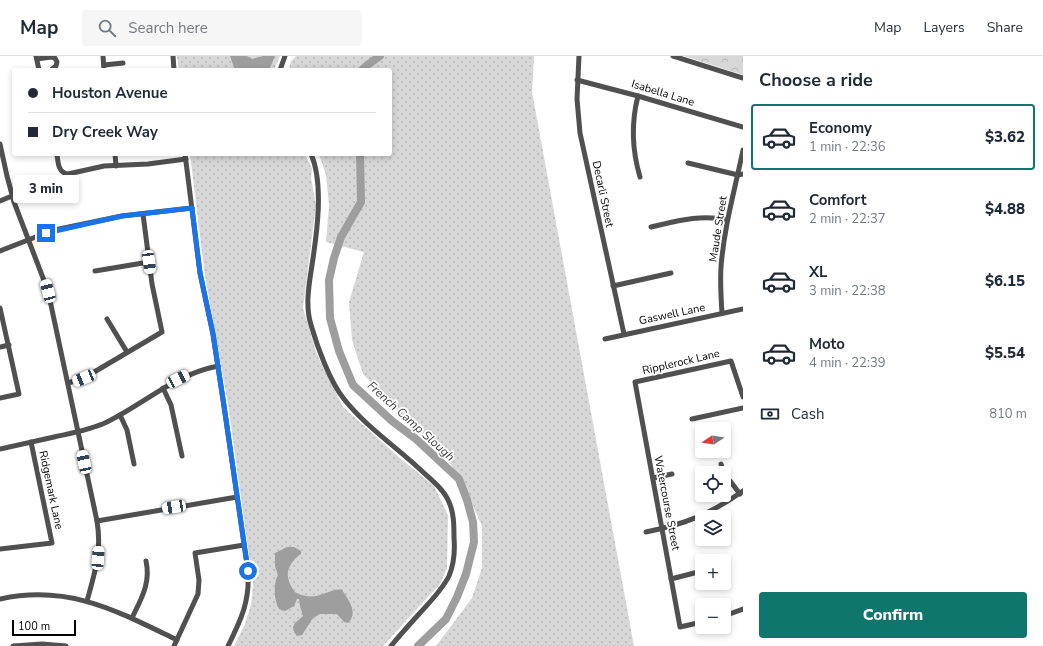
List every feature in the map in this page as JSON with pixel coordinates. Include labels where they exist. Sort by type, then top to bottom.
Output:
[{"type":"street","points":[[103,56],[104,68],[123,63]]},
{"type":"street","points":[[173,56],[174,68]]},
{"type":"street","points":[[281,68],[285,56]]},
{"type":"street","name":"Decarli Street","points":[[579,56],[577,80],[578,116],[581,141],[624,334]]},
{"type":"street","points":[[673,56],[743,78]]},
{"type":"street","points":[[40,68],[37,58],[51,57],[55,58],[57,62],[54,68]]},
{"type":"street","name":"Isabella Lane","points":[[577,80],[638,96],[743,127]]},
{"type":"street","points":[[638,96],[633,115],[633,139],[640,177]]},
{"type":"street","points":[[0,144],[12,196],[48,291],[97,521],[99,539],[98,558],[87,601]]},
{"type":"street","name":"Maude Street","points":[[722,313],[721,267],[727,220],[740,174],[743,150]]},
{"type":"street","points":[[57,156],[60,168],[64,173],[116,166],[148,164],[185,157],[200,273],[218,366],[248,571],[248,592],[244,612],[228,646]]},
{"type":"street","points":[[115,156],[116,166]]},
{"type":"street","points":[[310,156],[316,179],[318,206],[316,238],[309,287],[308,312],[318,347],[343,398],[363,420],[438,486],[448,500],[453,515],[454,550],[452,567],[449,575],[441,588],[391,646]]},
{"type":"street","points":[[688,163],[740,174],[743,179]]},
{"type":"street","points":[[0,201],[12,196]]},
{"type":"street","points":[[0,251],[59,229],[122,216],[192,208]]},
{"type":"street","points":[[68,383],[84,378],[162,332],[152,284],[143,214]]},
{"type":"street","points":[[651,227],[701,217],[727,220]]},
{"type":"street","points":[[95,271],[149,262]]},
{"type":"street","points":[[613,286],[671,273]]},
{"type":"street","points":[[0,308],[19,394],[0,398]]},
{"type":"street","name":"Gaswell Lane","points":[[605,339],[743,309]]},
{"type":"street","points":[[107,319],[127,352]]},
{"type":"street","points":[[0,347],[9,345]]},
{"type":"street","name":"Ripplerock Lane","points":[[635,382],[731,361],[743,397]]},
{"type":"street","points":[[0,449],[78,432],[98,426],[120,415],[188,374],[218,366]]},
{"type":"street","name":"Watercourse Street","points":[[635,382],[680,627],[695,624]]},
{"type":"street","points":[[163,388],[171,405],[182,456]]},
{"type":"street","points":[[692,419],[743,408]]},
{"type":"street","points":[[120,415],[127,430],[134,464]]},
{"type":"street","name":"Ridgemark Lane","points":[[0,549],[52,543],[30,442]]},
{"type":"street","points":[[646,532],[676,526],[704,516],[741,493],[724,473],[721,464]]},
{"type":"street","points":[[652,478],[672,474]]},
{"type":"street","points":[[97,521],[237,497]]},
{"type":"street","points":[[174,646],[198,594],[199,580],[195,553],[244,545]]},
{"type":"street","points":[[132,618],[146,588],[148,574],[146,561]]},
{"type":"street","points":[[671,579],[695,573]]},
{"type":"street","points":[[0,599],[18,596],[46,595],[72,597],[105,606],[177,640]]},
{"type":"street","points":[[731,613],[743,609]]},
{"type":"street","points":[[13,646],[42,644],[66,646]]},
{"type":"green space","points":[[177,56],[280,56],[275,68],[179,68]]},
{"type":"green space","points":[[296,56],[534,56],[532,92],[634,646],[436,646],[472,598],[482,568],[482,526],[461,479],[440,449],[409,422],[363,374],[352,340],[349,302],[364,252],[326,242],[329,205],[326,175],[320,156],[392,156],[392,68],[289,68],[291,61]]},
{"type":"green space","points":[[684,56],[743,56],[743,75],[740,74]]},
{"type":"green space","points":[[190,156],[306,156],[312,169],[311,178],[316,205],[303,308],[317,355],[343,407],[401,459],[434,486],[448,515],[447,568],[440,584],[383,646],[234,646],[245,624],[251,605],[253,585],[229,410],[205,276]]},
{"type":"shaded area","points":[[230,56],[247,56],[252,59],[263,56],[275,56],[270,68],[234,68]]},
{"type":"shaded area","points":[[287,547],[294,547],[301,551],[301,554],[293,561],[288,571],[289,581],[294,591],[306,596],[316,596],[335,590],[342,590],[353,611],[353,615],[348,623],[344,622],[337,614],[320,614],[313,618],[302,635],[297,636],[293,627],[295,623],[303,616],[299,599],[297,599],[294,606],[285,611],[279,609],[275,597],[275,583],[278,575],[275,566],[275,553]]},
{"type":"waterway","name":"French Camp Slough","points":[[364,68],[380,56]]},
{"type":"waterway","name":"French Camp Slough","points":[[360,156],[361,202],[341,237],[329,280],[330,318],[339,351],[353,385],[392,421],[416,439],[459,479],[473,522],[474,542],[466,574],[457,597],[446,619],[418,646]]},
{"type":"route","points":[[46,233],[122,216],[192,208],[200,273],[213,334],[248,571]]}]
